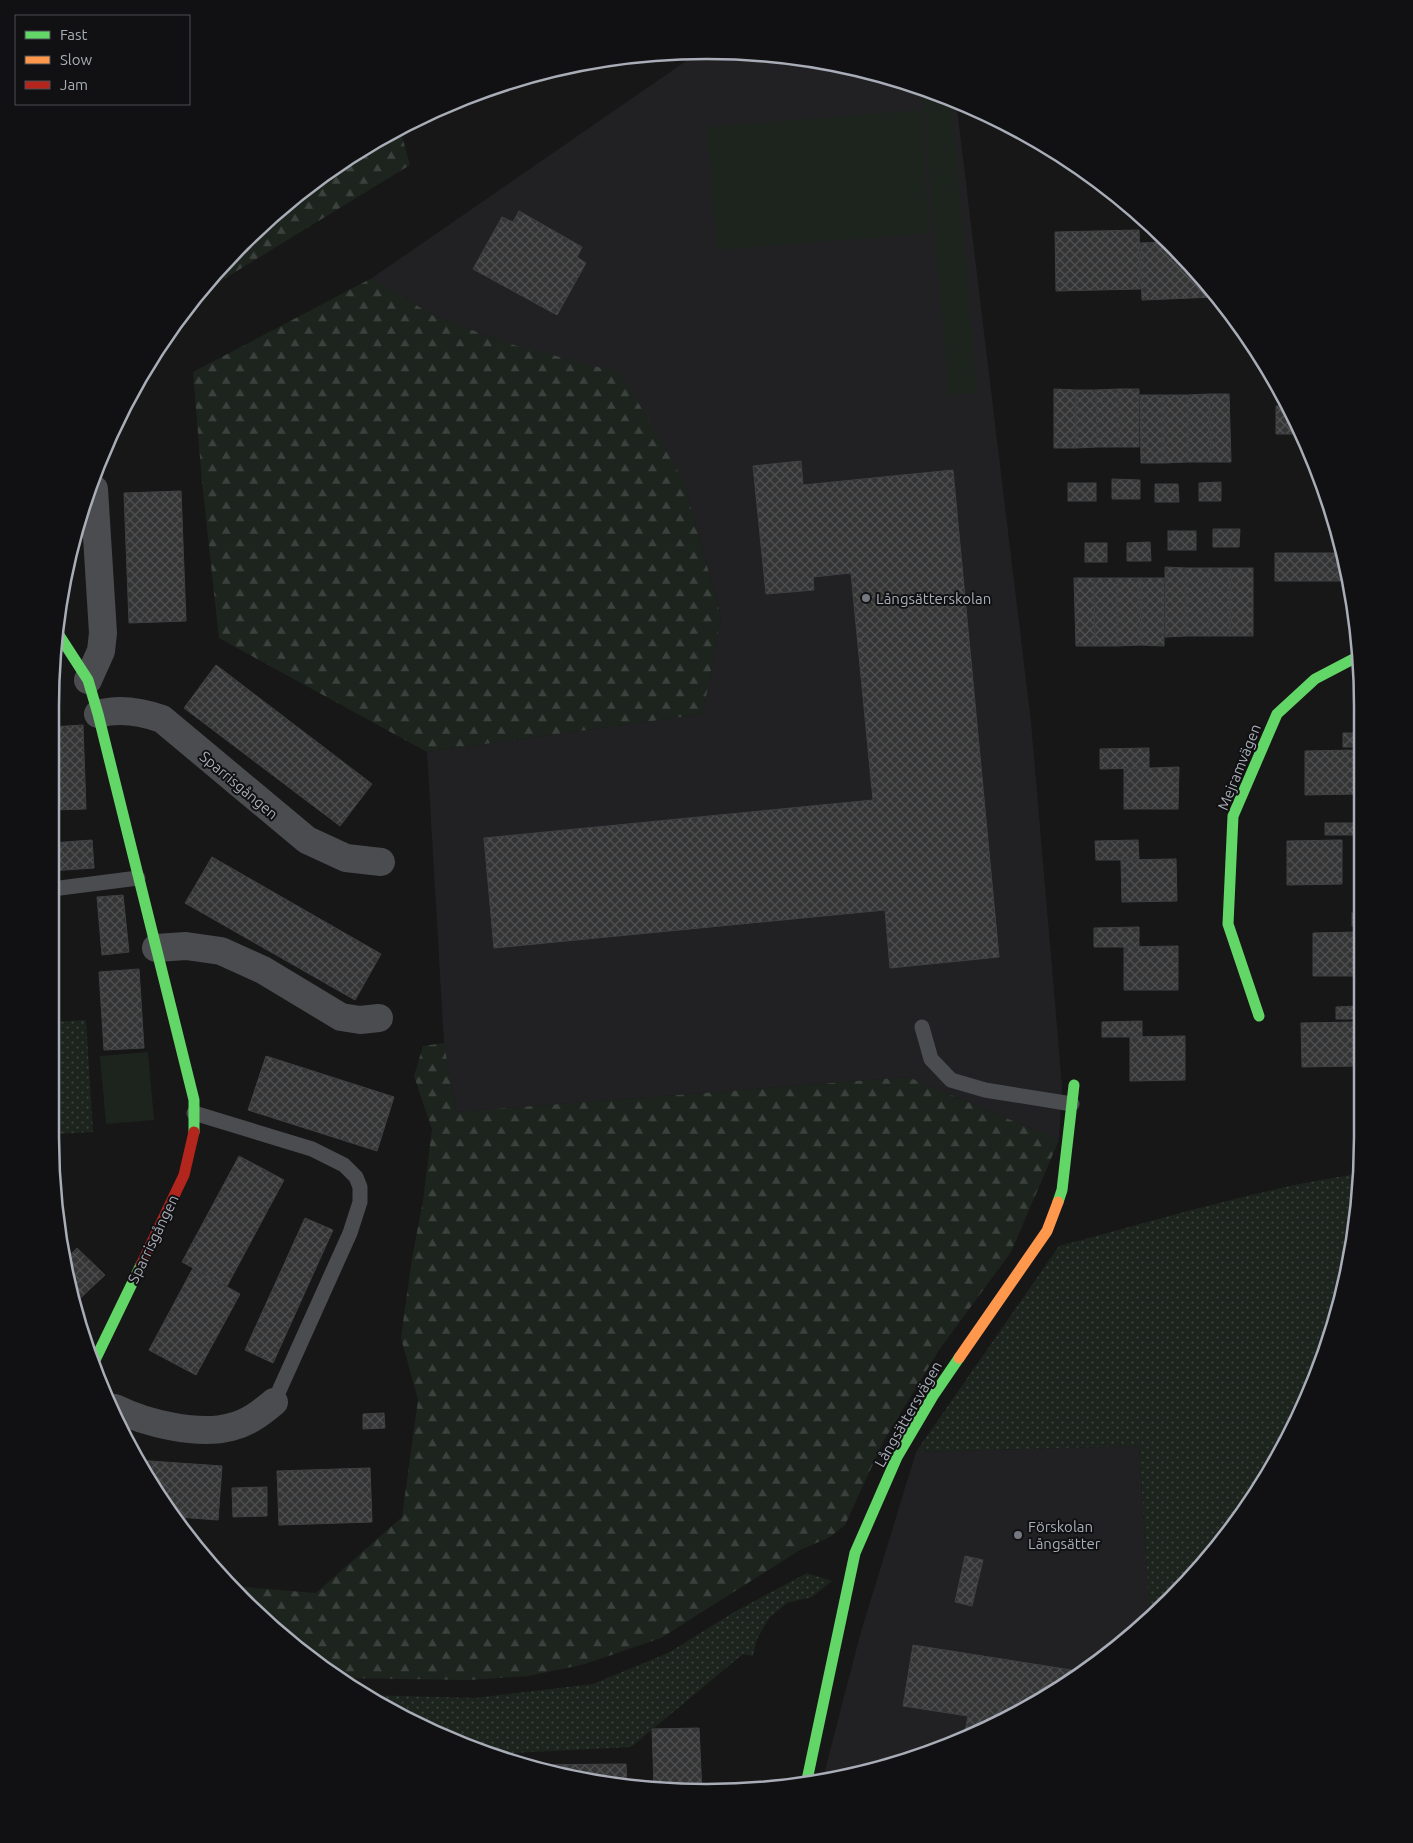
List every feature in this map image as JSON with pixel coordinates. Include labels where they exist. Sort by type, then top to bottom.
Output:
[{"type":"street","points":[[88,680],[100,651],[103,633],[94,495]]},
{"type":"street","name":"Sparrisgången","points":[[62,640],[88,680],[98,714],[194,1100],[194,1138],[184,1176],[97,1355]]},
{"type":"street","name":"Mejramvägen","points":[[1259,1016],[1228,924],[1234,816],[1276,714],[1315,679],[1353,659]]},
{"type":"street","name":"Sparrisgången","points":[[98,714],[110,711],[146,713],[162,720],[307,840],[346,858],[381,862]]},
{"type":"street","points":[[156,948],[186,946],[221,951],[263,970],[341,1017],[360,1020],[379,1018]]},
{"type":"street","name":"Långsättersvägen","points":[[808,1776],[855,1553],[897,1457],[933,1396],[1047,1231],[1062,1190],[1074,1085]]},
{"type":"street","points":[[120,1410],[140,1418],[199,1430],[231,1428],[255,1418],[274,1402]]},
{"type":"lane","points":[[60,888],[138,878]]},
{"type":"lane","points":[[922,1027],[931,1059],[951,1080],[985,1090],[1072,1104]]},
{"type":"lane","points":[[194,1113],[312,1149],[344,1165],[356,1177],[360,1188],[360,1202],[350,1233],[274,1402]]},
{"type":"shaded area","name":"Långsätterskolan","points":[[688,59],[749,60],[833,71],[915,93],[957,109],[1031,722],[1062,1085],[1059,1140],[908,1077],[456,1112],[444,1043],[427,752],[703,714],[721,617],[684,482],[510,344],[434,316],[372,278]]},
{"type":"shaded area","name":"Förskolan Långsätter","points":[[1139,1446],[1150,1609],[1101,1650],[1066,1675],[993,1717],[915,1750],[824,1773],[860,1635],[916,1452]]},
{"type":"green space","points":[[923,96],[952,107],[977,393],[949,395]]},
{"type":"green space","points":[[920,110],[930,233],[717,250],[707,127]]},
{"type":"green space","points":[[402,136],[410,165],[215,285],[248,248],[279,219],[347,168]]},
{"type":"green space","points":[[372,278],[434,316],[510,344],[621,373],[684,482],[721,617],[703,714],[427,752],[219,638],[202,482],[193,372]]},
{"type":"green space","points":[[86,1020],[93,1132],[59,1134],[59,1022]]},
{"type":"green space","points":[[444,1043],[456,1112],[908,1077],[1059,1140],[1011,1252],[939,1350],[883,1442],[845,1525],[830,1537],[800,1550],[661,1638],[585,1664],[529,1676],[469,1680],[352,1678],[279,1624],[240,1587],[316,1593],[402,1517],[418,1400],[401,1338],[412,1258],[423,1201],[432,1129],[414,1076],[423,1046]]},
{"type":"green space","points":[[148,1052],[154,1120],[106,1124],[100,1056]]},
{"type":"green space","points":[[1353,1175],[1349,1221],[1342,1263],[1320,1345],[1305,1384],[1287,1423],[1245,1496],[1194,1564],[1150,1609],[1139,1446],[916,1452],[1059,1246],[1245,1197]]},
{"type":"green space","points":[[807,1573],[832,1581],[812,1597],[787,1603],[769,1618],[757,1639],[753,1656],[743,1654],[631,1747],[509,1753],[459,1735],[380,1695],[475,1698],[593,1684],[668,1653],[736,1611]]},
{"type":"building","points":[[519,211],[582,247],[577,257],[586,263],[557,315],[473,269],[502,217],[513,222]]},
{"type":"building","points":[[1139,230],[1141,289],[1056,291],[1055,232]]},
{"type":"building","points":[[1159,242],[1194,279],[1208,297],[1142,300],[1140,243]]},
{"type":"building","points":[[1054,389],[1076,390],[1076,448],[1054,448]]},
{"type":"building","points":[[1118,389],[1139,389],[1139,447],[1119,447]]},
{"type":"building","points":[[1118,389],[1119,447],[1097,447],[1096,390]]},
{"type":"building","points":[[1076,390],[1096,390],[1097,447],[1076,448]]},
{"type":"building","points":[[1209,394],[1229,394],[1231,462],[1211,462]]},
{"type":"building","points":[[1209,394],[1211,462],[1188,462],[1188,395]]},
{"type":"building","points":[[1140,395],[1164,395],[1164,463],[1141,463]]},
{"type":"building","points":[[1164,395],[1188,395],[1188,462],[1164,463]]},
{"type":"building","points":[[1276,406],[1279,406],[1293,434],[1276,434]]},
{"type":"building","points":[[801,461],[803,485],[953,470],[999,957],[890,968],[885,910],[494,948],[484,838],[873,800],[851,573],[813,577],[814,590],[766,594],[753,466]]},
{"type":"building","points":[[1112,479],[1140,480],[1140,499],[1112,499]]},
{"type":"building","points":[[1221,482],[1221,501],[1199,501],[1199,483]]},
{"type":"building","points":[[1068,483],[1096,483],[1096,501],[1068,501]]},
{"type":"building","points":[[1155,484],[1178,484],[1179,502],[1155,502]]},
{"type":"building","points":[[181,491],[186,621],[129,623],[124,493]]},
{"type":"building","points":[[1213,529],[1240,529],[1239,547],[1213,547]]},
{"type":"building","points":[[1168,531],[1196,531],[1196,550],[1168,550]]},
{"type":"building","points":[[1150,542],[1151,561],[1127,561],[1127,543]]},
{"type":"building","points":[[1085,543],[1107,543],[1107,562],[1085,562]]},
{"type":"building","points":[[1275,553],[1335,553],[1342,581],[1275,581]]},
{"type":"building","points":[[1165,567],[1186,568],[1186,636],[1165,637]]},
{"type":"building","points":[[1186,568],[1209,568],[1209,636],[1186,636]]},
{"type":"building","points":[[1209,568],[1230,568],[1230,636],[1209,636]]},
{"type":"building","points":[[1230,568],[1253,568],[1253,636],[1230,636]]},
{"type":"building","points":[[1074,578],[1094,578],[1095,646],[1076,646]]},
{"type":"building","points":[[1094,578],[1117,578],[1117,646],[1095,646]]},
{"type":"building","points":[[1117,578],[1140,578],[1141,645],[1117,646]]},
{"type":"building","points":[[1140,578],[1164,578],[1164,646],[1141,645]]},
{"type":"building","points":[[216,665],[372,784],[340,826],[184,708]]},
{"type":"building","points":[[83,725],[86,809],[59,810],[59,726]]},
{"type":"building","points":[[1343,733],[1354,733],[1354,747],[1343,747]]},
{"type":"building","points":[[1149,748],[1149,768],[1100,769],[1100,749]]},
{"type":"building","points":[[1354,750],[1354,794],[1305,795],[1305,751]]},
{"type":"building","points":[[1179,767],[1178,809],[1124,809],[1124,769]]},
{"type":"building","points":[[1325,823],[1354,823],[1354,835],[1325,835]]},
{"type":"building","points":[[92,840],[94,868],[59,870],[59,842]]},
{"type":"building","points":[[1138,840],[1139,860],[1096,860],[1095,841]]},
{"type":"building","points":[[1342,840],[1342,884],[1287,885],[1287,841]]},
{"type":"building","points":[[212,857],[381,954],[355,1000],[185,903]]},
{"type":"building","points":[[1176,859],[1177,901],[1122,902],[1121,860]]},
{"type":"building","points":[[123,895],[129,952],[102,955],[97,897]]},
{"type":"building","points":[[1352,913],[1354,913],[1354,926],[1352,926]]},
{"type":"building","points":[[1139,927],[1139,947],[1094,947],[1094,928]]},
{"type":"building","points":[[1354,932],[1354,976],[1313,976],[1313,933]]},
{"type":"building","points":[[1178,946],[1178,990],[1124,990],[1124,947]]},
{"type":"building","points":[[139,969],[144,1048],[104,1050],[99,972]]},
{"type":"building","points":[[1354,1006],[1354,1019],[1336,1019],[1336,1007]]},
{"type":"building","points":[[1142,1021],[1142,1037],[1102,1037],[1102,1022]]},
{"type":"building","points":[[1354,1022],[1354,1066],[1302,1067],[1301,1023]]},
{"type":"building","points":[[1185,1036],[1185,1080],[1130,1081],[1130,1037]]},
{"type":"building","points":[[266,1056],[394,1097],[377,1151],[248,1110]]},
{"type":"building","points":[[239,1156],[284,1180],[227,1286],[182,1262]]},
{"type":"building","points":[[305,1218],[333,1230],[273,1363],[245,1350]]},
{"type":"building","points":[[77,1248],[105,1275],[80,1299],[71,1263],[70,1255]]},
{"type":"building","points":[[193,1268],[240,1294],[196,1375],[149,1350]]},
{"type":"building","points":[[384,1413],[385,1428],[363,1429],[363,1414]]},
{"type":"building","points":[[146,1461],[222,1466],[218,1520],[183,1517]]},
{"type":"building","points":[[370,1468],[372,1522],[279,1525],[277,1471]]},
{"type":"building","points":[[267,1487],[267,1516],[233,1517],[232,1488]]},
{"type":"building","points":[[965,1556],[983,1560],[972,1606],[955,1602]]},
{"type":"building","points":[[913,1645],[1073,1670],[1030,1697],[966,1730],[968,1716],[903,1706]]},
{"type":"building","points":[[699,1728],[702,1784],[654,1782],[652,1729]]},
{"type":"building","points":[[626,1764],[627,1779],[580,1772],[550,1765]]},
{"type":"traffic: fast","points":[[62,640],[88,680],[98,714],[194,1100],[194,1132]]},
{"type":"traffic: fast","points":[[1259,1016],[1228,924],[1233,816],[1277,714],[1315,679],[1353,659]]},
{"type":"traffic: fast","points":[[1058,1202],[1062,1190],[1074,1085]]},
{"type":"traffic: fast","points":[[97,1356],[141,1265]]},
{"type":"traffic: fast","points":[[808,1776],[855,1553],[897,1457],[933,1396],[959,1358]]},
{"type":"traffic: slow","points":[[959,1358],[1047,1231],[1058,1202]]},
{"type":"traffic: jam","points":[[141,1265],[184,1175],[194,1132]]},
{"type":"place","name":"Långsätterskolan","points":[[866,598]]},
{"type":"place","name":"Förskolan Långsätter","points":[[1018,1535]]}]
